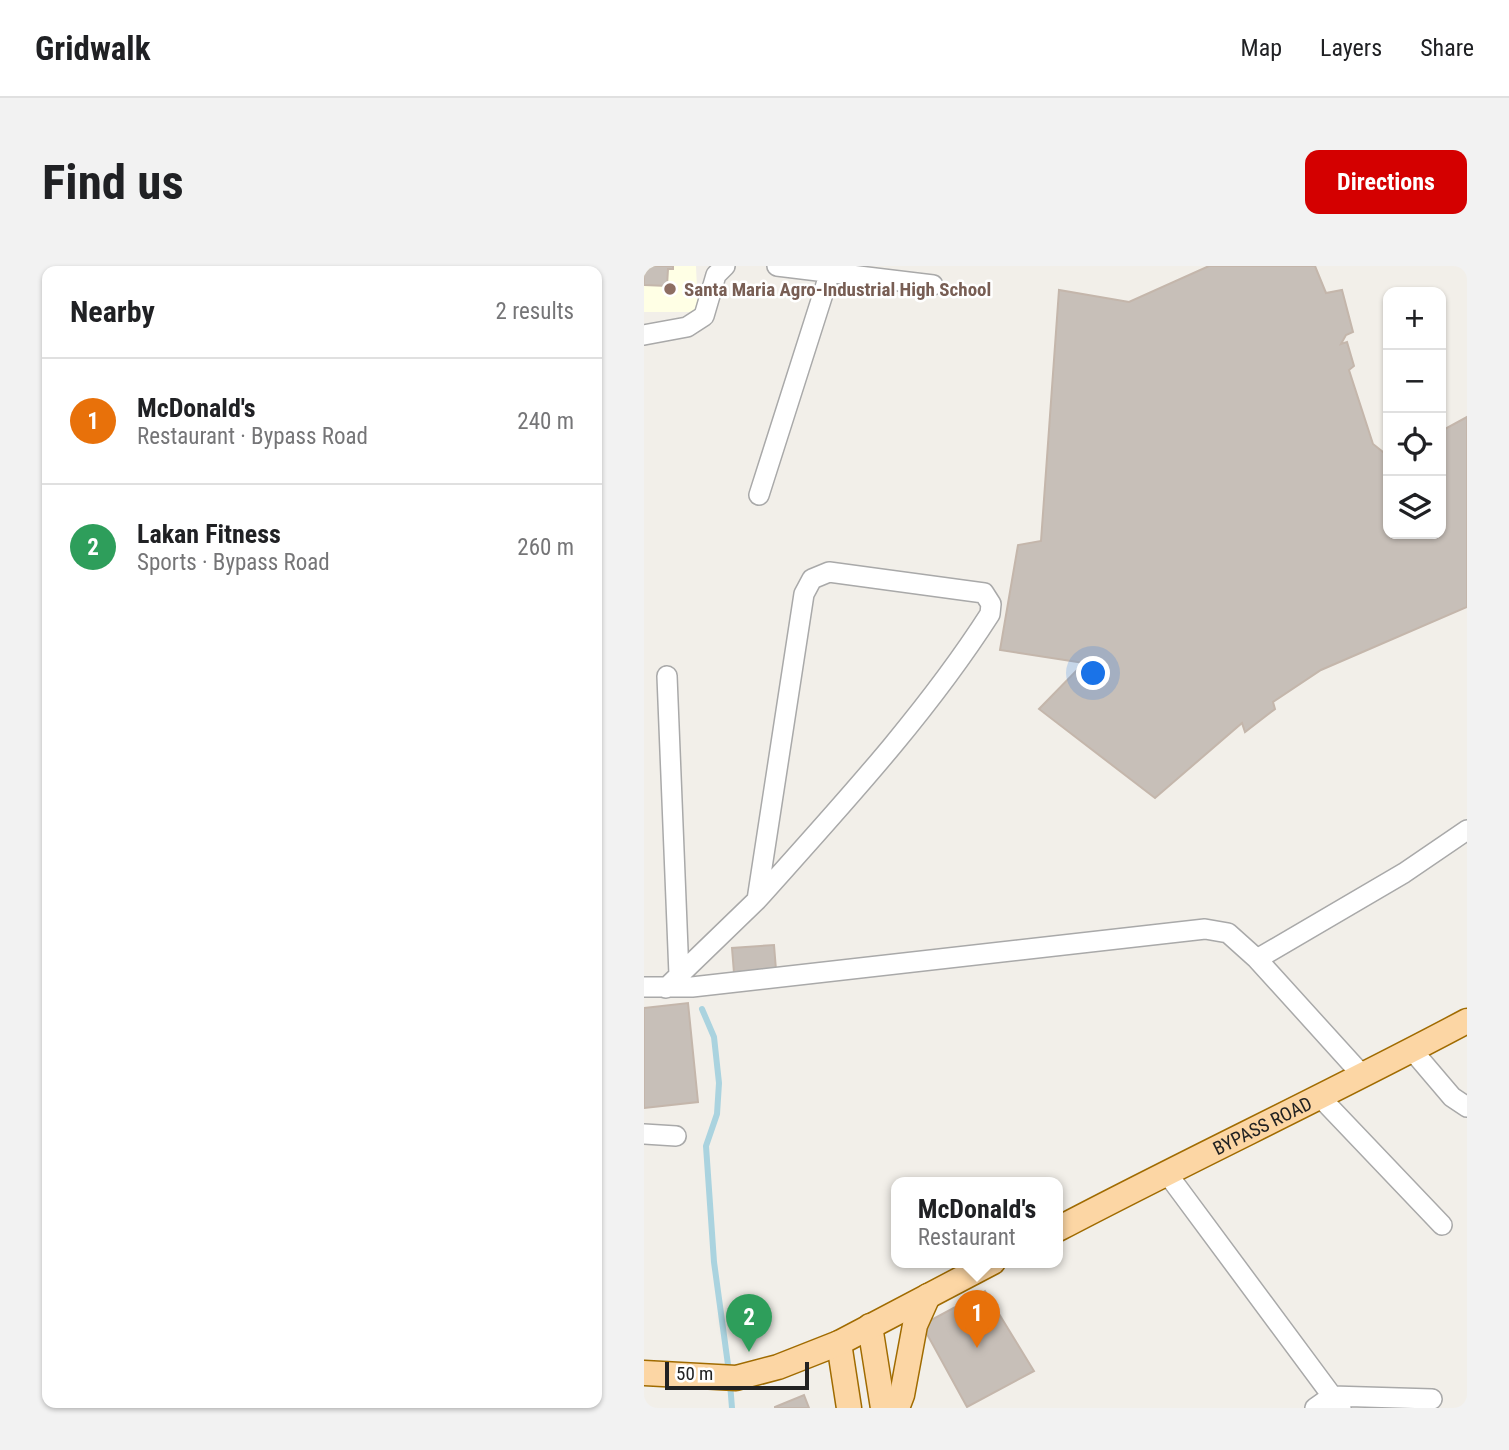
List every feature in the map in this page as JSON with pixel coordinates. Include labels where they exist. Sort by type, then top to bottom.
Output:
[{"type":"main road","name":"BYPASS ROAD","points":[[1063,1225],[1412,1050],[1464,1028]]},
{"type":"main road","points":[[644,1373],[736,1378],[778,1367],[839,1343],[982,1268]]},
{"type":"main road","points":[[897,1408],[905,1383],[915,1325],[928,1296]]},
{"type":"main road","points":[[870,1326],[883,1408]]},
{"type":"main road","points":[[839,1343],[849,1408]]},
{"type":"street","points":[[644,335],[687,327],[704,316],[716,275],[725,266]]},
{"type":"street","points":[[777,266],[933,285]]},
{"type":"street","points":[[759,495],[830,272]]},
{"type":"street","points":[[672,981],[758,900],[878,763],[958,664],[990,614],[991,604],[984,593],[829,572],[812,579],[804,594],[758,900]]},
{"type":"street","points":[[667,676],[672,981]]},
{"type":"street","points":[[1257,959],[1404,873],[1467,830]]},
{"type":"street","points":[[644,987],[672,981],[1205,929],[1228,933],[1257,959],[1363,1076]]},
{"type":"street","points":[[1412,1050],[1452,1097],[1467,1107]]},
{"type":"street","points":[[1320,1097],[1442,1225]]},
{"type":"street","points":[[644,1134],[676,1136]]},
{"type":"street","points":[[1166,1172],[1337,1402]]},
{"type":"street","points":[[1315,1408],[1337,1402],[1432,1399]]},
{"type":"shaded area","name":"Santa Maria Agro-Industrial High School","points":[[644,266],[696,266],[698,312],[644,312]]},
{"type":"building","points":[[644,266],[673,266],[673,269],[668,269],[667,286],[644,285]]},
{"type":"building","points":[[1209,266],[1315,266],[1326,293],[1342,290],[1353,332],[1346,335],[1341,344],[1347,342],[1354,366],[1349,370],[1373,444],[1383,452],[1383,539],[1446,539],[1446,428],[1467,417],[1467,607],[1321,670],[1273,702],[1275,709],[1245,732],[1242,723],[1155,798],[1039,709],[1084,663],[1000,650],[1018,545],[1041,541],[1059,290],[1129,302]]},
{"type":"building","points":[[774,945],[776,970],[734,973],[732,948]]},
{"type":"building","points":[[688,1003],[698,1102],[644,1108],[644,1008]]},
{"type":"building","points":[[985,1291],[1034,1371],[967,1407],[922,1325]]},
{"type":"building","points":[[804,1395],[809,1408],[775,1408],[775,1407]]},
{"type":"waterway","points":[[702,1009],[714,1037],[719,1083],[717,1114],[706,1146],[714,1262],[729,1372]]},
{"type":"waterway","points":[[730,1383],[732,1408]]},
{"type":"place","name":"Santa Maria Agro-Industrial High School","points":[[670,289]]},
{"type":"place","name":"McDonald's","points":[[977,1348]]},
{"type":"place","name":"Lakan Fitness","points":[[749,1352]]}]
